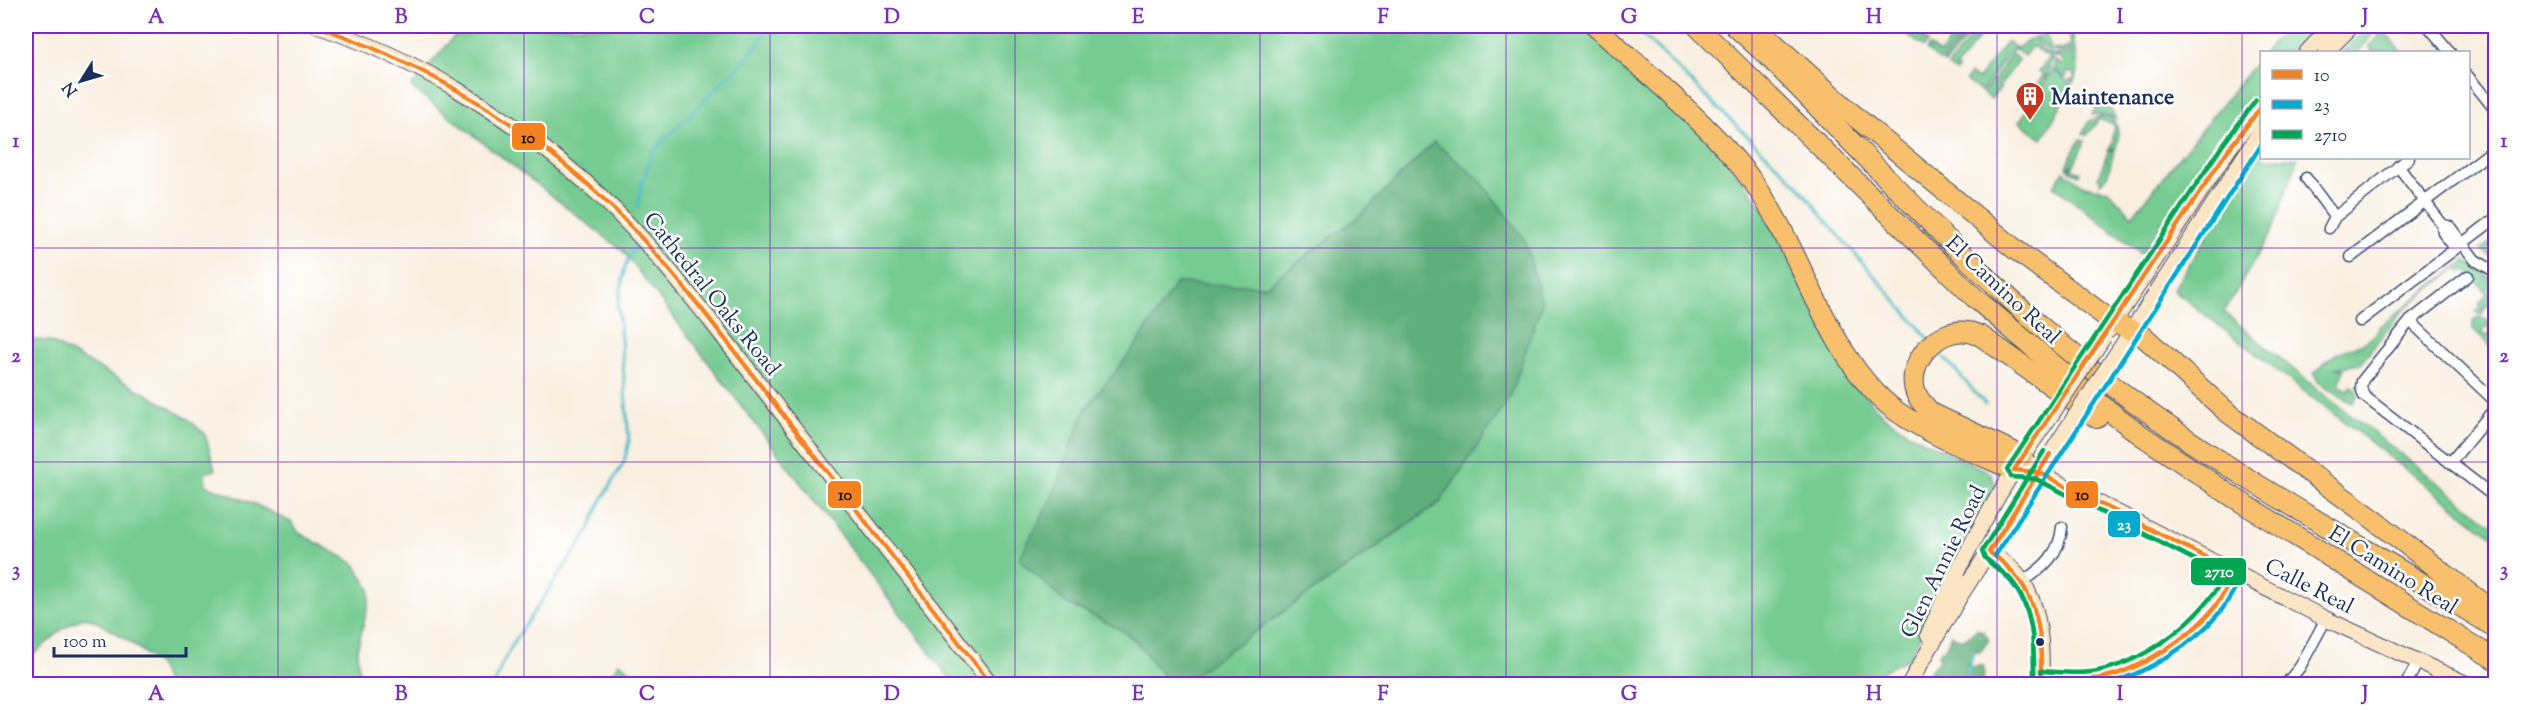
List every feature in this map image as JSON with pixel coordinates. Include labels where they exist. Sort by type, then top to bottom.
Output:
[{"type":"highway","points":[[1596,26],[1737,161],[1779,225],[1847,357],[1875,392],[1896,411],[1932,433],[2018,463]]},
{"type":"highway","name":"El Camino Real","points":[[1697,26],[1975,298],[2023,340],[2141,435],[2233,497],[2496,660]]},
{"type":"highway","name":"El Camino Real","points":[[1735,26],[2022,310],[2112,385],[2248,480],[2401,569],[2496,628]]},
{"type":"highway","points":[[1754,26],[1858,119],[2116,330],[2142,335],[2227,412],[2496,613]]},
{"type":"highway","points":[[2018,463],[1931,413],[1920,401],[1914,386],[1918,361],[1924,352],[1942,338],[1955,332],[1967,332],[1981,336],[2092,415],[2233,497]]},
{"type":"main road","name":"Cathedral Oaks Road","points":[[318,26],[381,51],[465,94],[550,153],[613,208],[666,265],[710,320],[991,684]]},
{"type":"main road","points":[[2308,51],[2331,26]]},
{"type":"main road","points":[[2327,51],[2352,26]]},
{"type":"main road","points":[[2116,330],[2131,296],[2228,150],[2260,108]]},
{"type":"main road","points":[[2116,330],[2145,307],[2260,132]]},
{"type":"main road","name":"Glen Annie Road","points":[[1918,667],[1924,643],[1952,582],[2018,463],[2116,330]]},
{"type":"main road","name":"Glen Annie Road","points":[[1909,684],[2038,472],[2119,350],[2116,330]]},
{"type":"main road","points":[[2018,463],[2038,472]]},
{"type":"main road","name":"Calle Real","points":[[2038,472],[2325,619],[2467,684]]},
{"type":"main road","points":[[1989,552],[2012,567],[2023,581],[2033,603],[2042,646],[2041,681]]},
{"type":"street","points":[[2428,26],[2447,51]]},
{"type":"street","points":[[2470,77],[2496,111]]},
{"type":"street","points":[[2351,257],[2496,148]]},
{"type":"street","points":[[2329,228],[2335,217],[2408,159]]},
{"type":"street","points":[[2398,166],[2442,224],[2450,227],[2458,246],[2475,260],[2496,272]]},
{"type":"street","points":[[2306,178],[2335,217]]},
{"type":"street","points":[[2360,321],[2496,218]]},
{"type":"street","points":[[2468,276],[2410,321],[2362,381],[2361,390],[2364,396],[2450,463],[2494,493]]},
{"type":"street","points":[[2410,321],[2496,402]]},
{"type":"street","points":[[2450,463],[2496,407]]},
{"type":"street","points":[[2023,581],[2046,564],[2056,552],[2062,527]]},
{"type":"street","points":[[2041,681],[2101,678],[2129,668],[2179,638],[2204,619],[2235,572]]},
{"type":"street","points":[[2286,684],[2300,666],[2325,619]]},
{"type":"street","points":[[2406,684],[2418,662]]},
{"type":"street","points":[[2129,668],[2139,684]]},
{"type":"green space","points":[[463,26],[1586,26],[1712,142],[1762,206],[1840,362],[1859,389],[1885,417],[1914,436],[1991,474],[1996,487],[1909,658],[1887,669],[1867,684],[1180,684],[1441,502],[1434,142],[1361,215],[1266,286],[1176,284],[1138,343],[1020,559],[1135,640],[1170,684],[954,684],[623,251],[411,87]]},
{"type":"green space","points":[[1895,26],[1907,26],[1928,42],[1924,47]]},
{"type":"green space","points":[[1961,26],[1969,26],[1941,61],[1926,50],[1929,46],[1940,54]]},
{"type":"green space","points":[[1972,26],[1977,26],[1945,64],[1943,62]]},
{"type":"green space","points":[[1981,26],[1988,26],[1956,67],[1958,69],[1956,72],[1948,66]]},
{"type":"green space","points":[[2293,26],[2319,26],[2296,51],[2265,51]]},
{"type":"green space","points":[[2369,26],[2379,26],[2359,51],[2343,51]]},
{"type":"green space","points":[[2072,28],[2075,51],[2063,52],[2052,51],[2071,46],[2069,29]]},
{"type":"green space","points":[[2383,30],[2402,51],[2371,51],[2370,46]]},
{"type":"green space","points":[[2046,34],[2051,51],[2043,46],[2036,36]]},
{"type":"green space","points":[[2034,37],[2042,50],[2053,55],[2047,77],[2039,71],[2049,58],[2032,46],[2024,56],[2015,49]]},
{"type":"green space","points":[[2007,41],[2015,47],[1981,92],[1966,80],[1970,74],[1978,79]]},
{"type":"green space","points":[[2076,53],[2078,72],[2073,83],[2069,80],[2075,78],[2073,73],[2067,72],[2066,79],[2054,67],[2055,61],[2062,65],[2064,62],[2060,56],[2055,58],[2055,55]]},
{"type":"green space","points":[[2012,54],[2019,60],[2001,84],[1994,78]]},
{"type":"green space","points":[[2260,57],[2260,92],[2220,144],[2186,196],[2162,224],[2143,255],[2054,186],[2064,171],[2084,186],[2108,190],[2132,216]]},
{"type":"green space","points":[[2053,69],[2072,86],[2042,139],[2019,121],[2038,97]]},
{"type":"green space","points":[[2043,76],[2046,78],[2029,105],[2024,100]]},
{"type":"green space","points":[[1992,80],[2001,87],[1991,99],[1983,93]]},
{"type":"green space","points":[[2101,100],[2111,110],[2116,119],[2092,114]]},
{"type":"green space","points":[[2098,117],[2111,119],[2115,123],[2118,138],[2115,150],[2110,148],[2114,139],[2112,138],[2114,125],[2099,119],[2087,135],[2083,133],[2089,121]]},
{"type":"green space","points":[[2080,139],[2085,141],[2073,167],[2067,164]]},
{"type":"green space","points":[[1434,142],[1479,179],[1525,240],[1542,303],[1510,397],[1441,501],[1180,684],[1170,684],[1135,640],[1120,629],[1066,603],[1019,559],[1050,501],[1086,408],[1138,343],[1176,283],[1266,286],[1361,215]]},
{"type":"green space","points":[[2109,149],[2114,151],[2107,177],[2100,183],[2101,179],[2098,178]]},
{"type":"green space","points":[[2260,152],[2260,159],[2298,159],[2273,229],[2224,312],[2322,393],[2495,527],[2495,538],[2173,290]]},
{"type":"green space","points":[[2067,167],[2073,167],[2072,169],[2080,172],[2079,175]]},
{"type":"green space","points":[[2495,237],[2495,260],[2481,250]]},
{"type":"green space","points":[[2466,260],[2495,280],[2495,298],[2481,315],[2476,312],[2482,308],[2479,304],[2487,294],[2467,270],[2461,272],[2457,268],[2404,309],[2360,364],[2335,368],[2344,369],[2339,386],[2349,390],[2350,386],[2355,388],[2358,396],[2352,403],[2318,382],[2314,373],[2330,358],[2372,338],[2379,327]]},
{"type":"green space","points":[[2477,317],[2486,319],[2492,328],[2484,328],[2483,334],[2487,335],[2493,330],[2495,351],[2473,329],[2473,322]]},
{"type":"green space","points":[[26,339],[49,341],[188,419],[205,434],[215,470],[205,473],[206,485],[257,505],[291,522],[299,533],[355,564],[370,590],[357,650],[360,684],[166,684],[160,668],[149,657],[112,630],[84,617],[64,628],[26,661]]},
{"type":"green space","points":[[1977,629],[1984,632],[1989,640],[1980,652],[1975,651],[1968,665],[1974,668],[1980,665],[1984,667],[1983,684],[1920,684],[1939,660],[1939,653],[1947,645],[1951,634],[1964,639]]},
{"type":"green space","points":[[620,662],[646,684],[583,684],[610,675]]},
{"type":"waterway","points":[[638,208],[641,185],[653,151],[751,54],[770,26]]},
{"type":"waterway","points":[[1633,26],[1798,185],[1929,339]]},
{"type":"waterway","points":[[495,684],[502,664],[515,640],[588,532],[601,501],[624,462],[629,441],[618,304],[625,267],[636,242]]},
{"type":"waterway","points":[[1937,349],[1985,404]]},
{"type":"waterway","points":[[1966,684],[1973,651]]},
{"type":"transit line","name":"10","points":[[317,26],[399,60],[478,103],[550,153],[617,212],[706,314],[991,684]]},
{"type":"transit line","name":"2710","points":[[2041,671],[2095,672],[2138,657],[2173,635],[2189,621],[2215,591],[2225,575],[2036,479],[2011,477],[2007,469],[2222,146],[2256,100]]},
{"type":"transit line","name":"10","points":[[2235,572],[2038,472],[2014,470],[2228,150],[2260,109]]},
{"type":"transit line","name":"23","points":[[1995,556],[2260,147]]},
{"type":"transit line","name":"2710","points":[[2034,684],[2032,629],[2025,603],[2011,580],[1990,563],[1982,551],[2044,451]]},
{"type":"transit line","name":"10","points":[[1989,552],[2050,454]]},
{"type":"transit line","name":"23","points":[[2014,477],[2036,479],[2232,579]]},
{"type":"transit line","name":"10","points":[[1989,552],[2006,565],[2018,579],[2034,609],[2040,644],[2041,684]]},
{"type":"transit line","name":"23","points":[[1985,558],[2001,570],[2013,584],[2027,613],[2033,646],[2034,684]]},
{"type":"transit line","name":"10","points":[[2041,678],[2079,680],[2101,678],[2147,660],[2178,641],[2204,619],[2217,604],[2235,572]]},
{"type":"transit line","name":"23","points":[[2107,684],[2138,673],[2197,636],[2223,608],[2242,576]]},
{"type":"place","name":"Maintenance","points":[[2030,122]]}]
